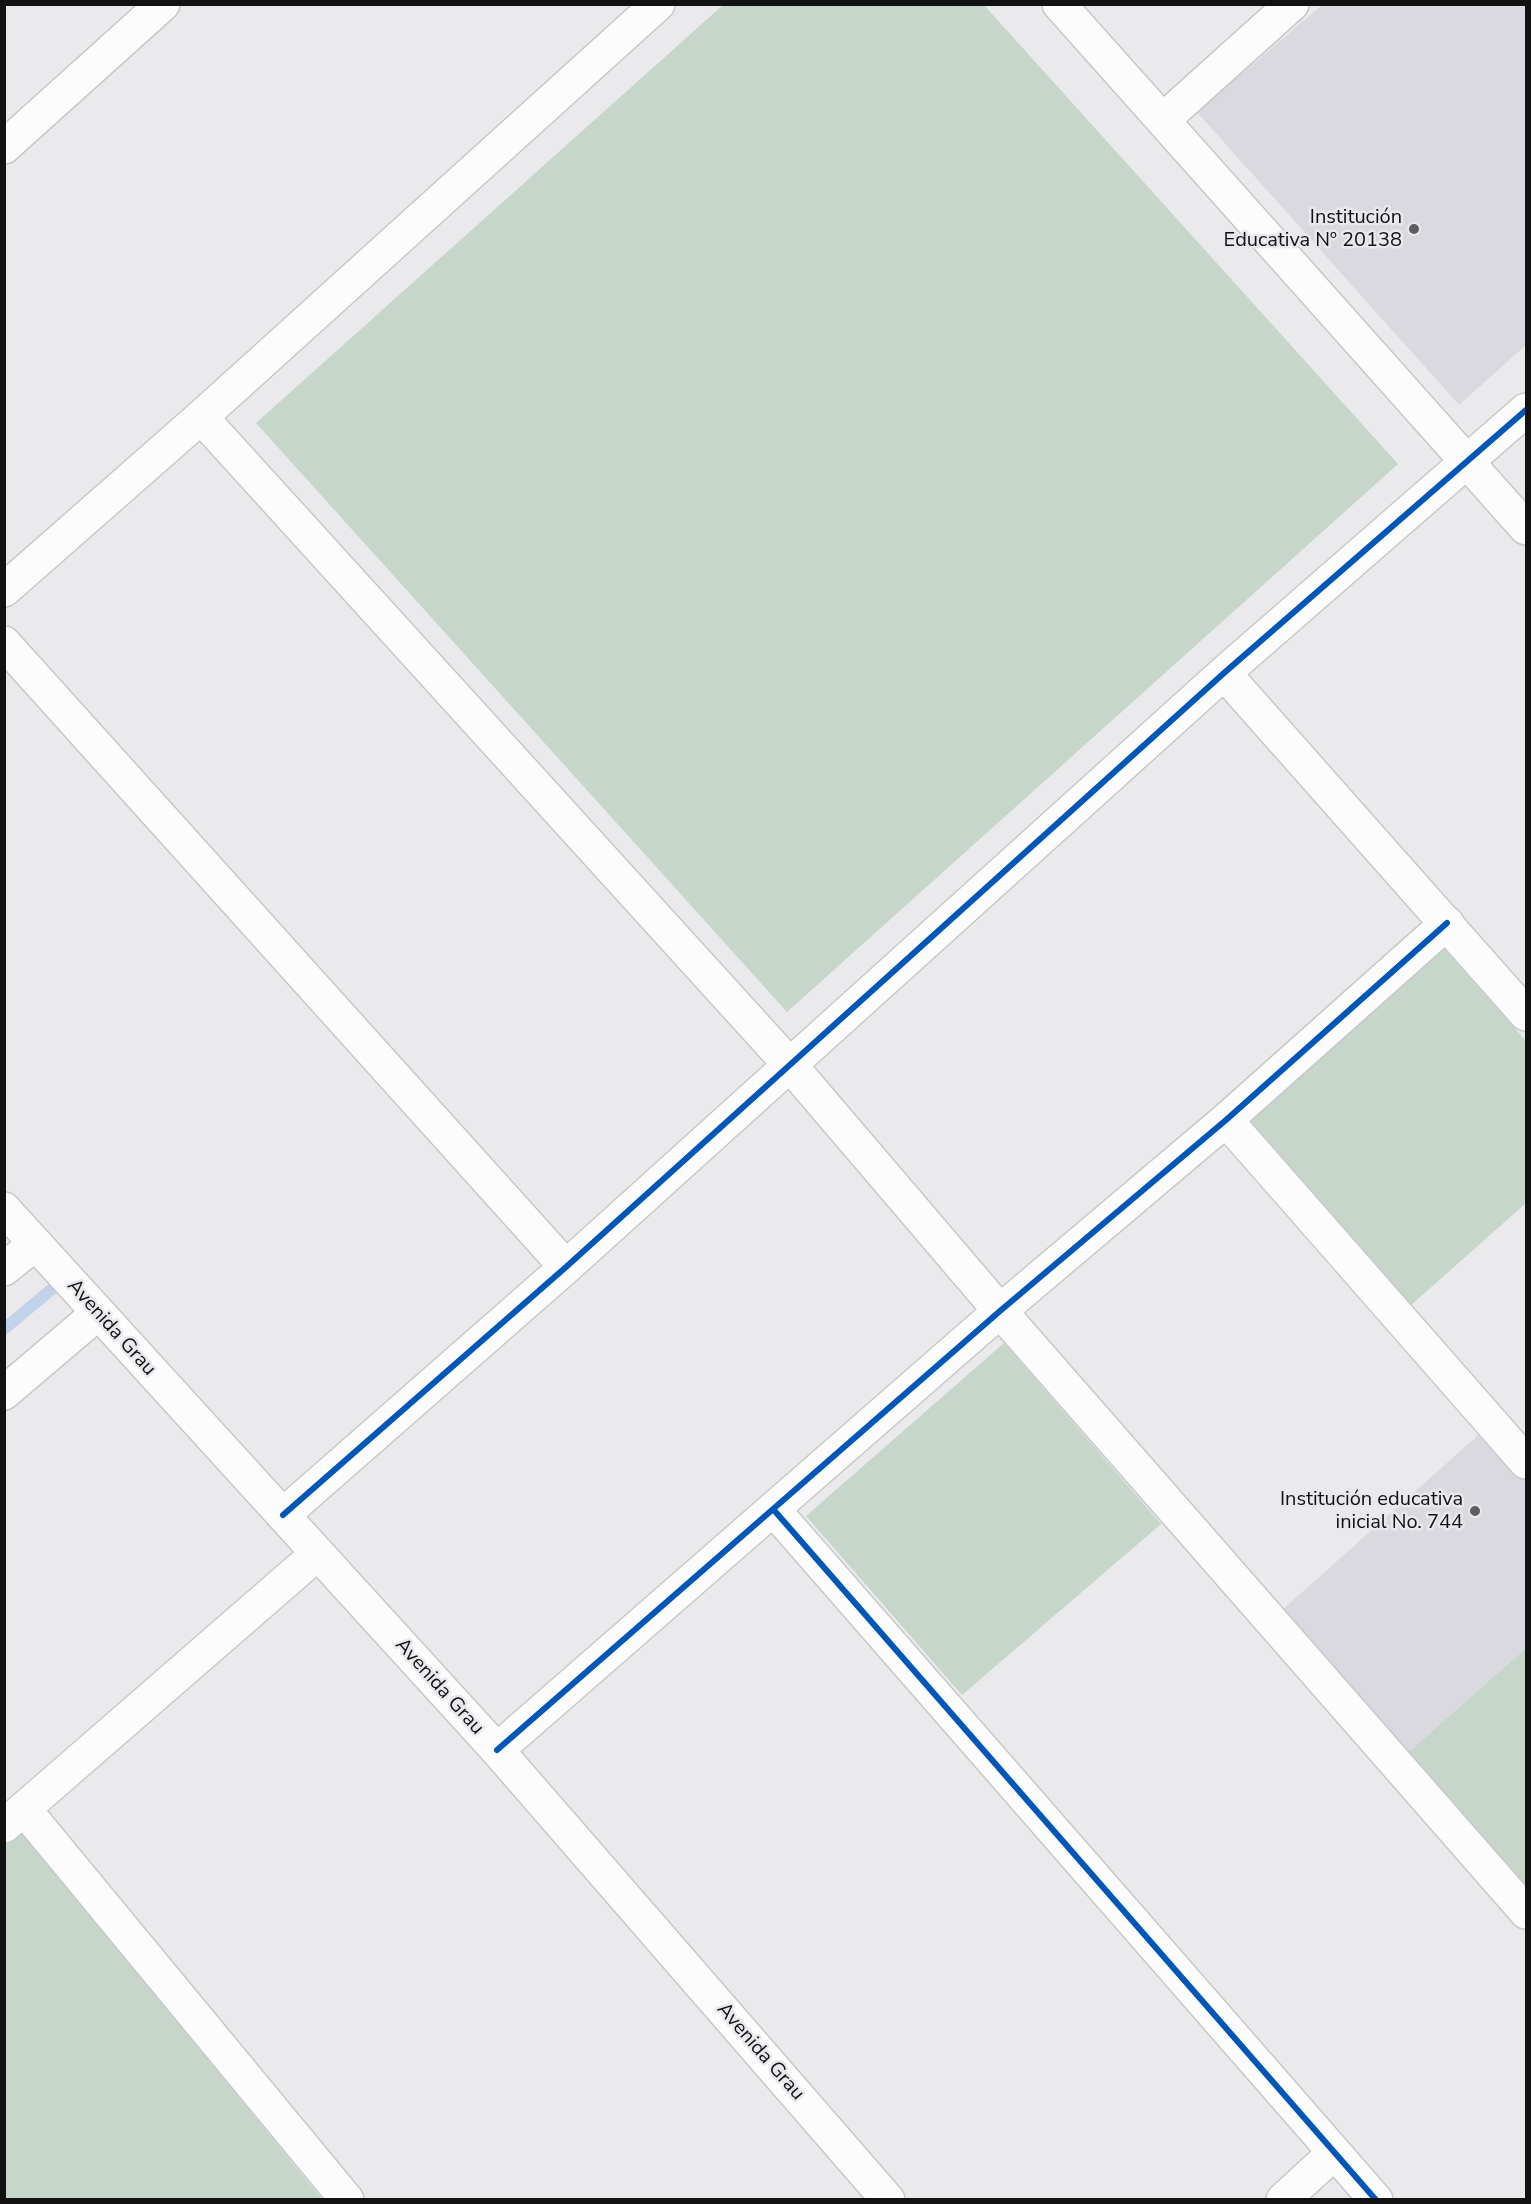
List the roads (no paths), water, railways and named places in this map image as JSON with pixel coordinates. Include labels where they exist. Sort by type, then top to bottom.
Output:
[{"type":"street","points":[[4,147],[164,4]]},
{"type":"street","points":[[4,590],[201,417],[658,4]]},
{"type":"street","points":[[1059,4],[1527,528]]},
{"type":"street","points":[[1163,120],[1292,4]]},
{"type":"street","points":[[283,1515],[566,1267],[1224,673],[1527,410]]},
{"type":"street","points":[[201,417],[790,1065],[1000,1311],[1527,1912]]},
{"type":"street","points":[[4,643],[566,1267]]},
{"type":"street","points":[[1224,673],[1527,1014]]},
{"type":"street","points":[[497,1750],[1000,1311],[1226,1120],[1446,923]]},
{"type":"street","points":[[1226,1120],[1527,1462]]},
{"type":"street","name":"Avenida Grau","points":[[4,1209],[497,1750],[882,2197]]},
{"type":"street","points":[[4,1269],[35,1244]]},
{"type":"street","points":[[4,1393],[98,1313]]},
{"type":"street","points":[[773,1509],[1376,2199]]},
{"type":"street","points":[[317,1554],[14,1818],[347,2199]]},
{"type":"street","points":[[1283,2199],[1334,2153]]},
{"type":"waterway","points":[[4,1329],[65,1278]]},
{"type":"place","name":"Institución Educativa Nº 20138","points":[[1414,229]]},
{"type":"place","name":"Institución educativa inicial No. 744","points":[[1475,1511]]}]
